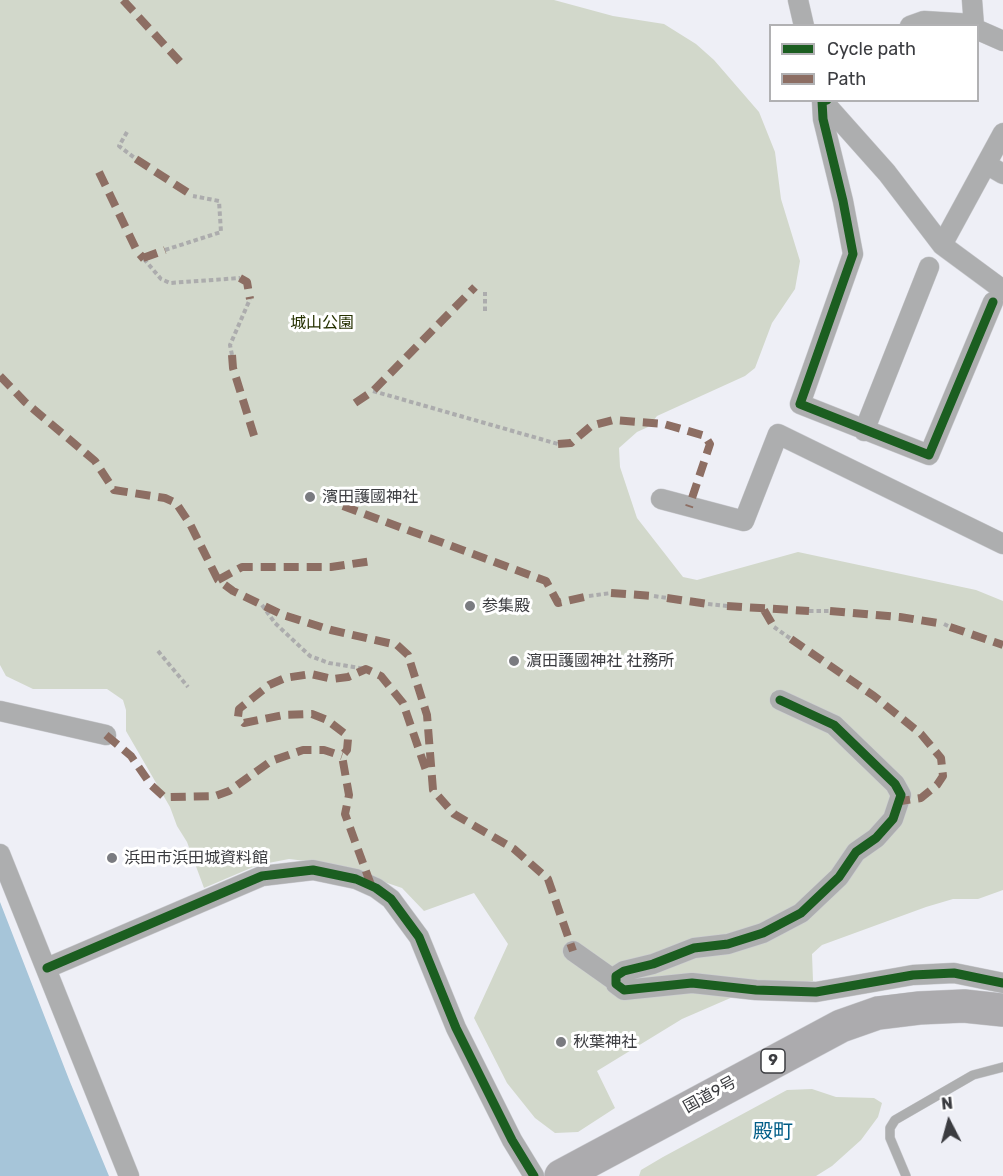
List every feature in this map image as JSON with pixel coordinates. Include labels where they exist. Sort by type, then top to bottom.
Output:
[{"type":"highway","name":"国道9号","points":[[561,1176],[841,1026],[878,1013],[919,1008],[964,1006],[1003,1010]]},
{"type":"street","points":[[798,0],[804,24]]},
{"type":"street","points":[[972,0],[975,24]]},
{"type":"street","points":[[916,24],[924,21],[955,24]]},
{"type":"street","points":[[979,28],[1003,41]]},
{"type":"street","points":[[822,102],[827,141],[843,201],[853,254],[800,404],[929,455],[998,296],[942,245],[887,173],[823,102]]},
{"type":"street","points":[[942,245],[1003,133]]},
{"type":"street","points":[[986,164],[1003,174]]},
{"type":"street","points":[[864,431],[929,267]]},
{"type":"street","points":[[661,499],[744,521],[778,434],[1003,544]]},
{"type":"street","points":[[614,980],[624,970],[653,964],[694,948],[728,944],[763,933],[801,913],[839,877],[856,852],[876,837],[893,819],[902,795],[895,784],[834,725],[780,700]]},
{"type":"street","points":[[0,711],[106,735]]},
{"type":"street","points":[[0,854],[129,1176]]},
{"type":"street","points":[[47,968],[262,876],[313,870],[356,879],[376,888],[391,899],[419,937],[456,1028],[512,1140],[534,1176]]},
{"type":"street","points":[[573,951],[614,980],[624,990],[692,982],[786,992],[816,992],[913,975],[954,974],[1003,983]]},
{"type":"lane","points":[[906,1176],[890,1137],[890,1128],[895,1120],[973,1076],[1003,1067]]},
{"type":"path","points":[[127,132],[118,146],[136,159]]},
{"type":"path","points":[[165,250],[221,232],[219,201],[192,196]]},
{"type":"path","points":[[144,259],[161,279],[170,283],[240,278]]},
{"type":"path","points":[[485,311],[486,291]]},
{"type":"path","points":[[232,355],[230,345],[250,298]]},
{"type":"path","points":[[373,391],[558,444]]},
{"type":"path","points":[[589,596],[611,593]]},
{"type":"path","points":[[654,596],[667,598]]},
{"type":"path","points":[[708,604],[727,606]]},
{"type":"path","points":[[262,605],[275,623],[310,656],[329,663],[366,669]]},
{"type":"path","points":[[809,611],[830,611]]},
{"type":"path","points":[[944,624],[950,627]]},
{"type":"path","points":[[774,627],[791,639]]},
{"type":"path","points":[[158,651],[188,687]]},
{"type":"green space","name":"城山公園","points":[[0,0],[554,0],[613,16],[664,24],[696,44],[714,60],[759,112],[775,152],[781,199],[800,261],[795,289],[772,323],[755,368],[745,376],[657,416],[648,427],[637,432],[619,448],[620,467],[637,518],[683,577],[697,580],[798,552],[976,590],[1003,601],[1003,890],[978,899],[953,899],[926,907],[822,945],[812,954],[813,981],[742,993],[682,1019],[597,1071],[615,1108],[578,1132],[555,1133],[535,1118],[507,1083],[474,1018],[508,944],[474,893],[424,911],[402,888],[331,864],[289,859],[258,865],[204,888],[187,842],[177,826],[170,807],[126,731],[126,710],[123,700],[107,689],[33,689],[6,676],[0,665]]},
{"type":"green space","points":[[812,1089],[836,1097],[874,1098],[882,1103],[878,1117],[861,1140],[832,1166],[816,1176],[639,1176],[641,1170],[663,1157],[787,1090]]},
{"type":"water","points":[[0,902],[70,1082],[109,1176],[0,1176]]},
{"type":"marked path","points":[[123,0],[182,64]]},
{"type":"marked path","points":[[136,159],[193,196]]},
{"type":"marked path","points":[[99,172],[137,251],[144,259]]},
{"type":"marked path","points":[[143,258],[165,250]]},
{"type":"marked path","points":[[240,278],[247,282],[250,299]]},
{"type":"marked path","points":[[355,403],[373,391],[475,287]]},
{"type":"marked path","points":[[232,355],[233,368],[256,442]]},
{"type":"marked path","points":[[0,376],[25,402],[95,461],[114,490],[165,498],[176,503],[190,524],[218,580],[233,591],[283,615],[331,630],[397,645],[408,655],[427,715],[433,790],[454,814],[514,849],[548,879],[573,951]]},
{"type":"marked path","points":[[558,444],[571,443],[591,426],[613,420],[664,424],[705,436],[710,444],[689,507]]},
{"type":"marked path","points":[[343,506],[546,581],[558,603],[589,596]]},
{"type":"marked path","points":[[218,580],[242,567],[331,567],[372,561]]},
{"type":"marked path","points":[[611,593],[654,596]]},
{"type":"marked path","points":[[667,598],[708,604]]},
{"type":"marked path","points":[[727,606],[809,611]]},
{"type":"marked path","points":[[764,610],[774,627]]},
{"type":"marked path","points":[[830,611],[900,617],[944,624]]},
{"type":"marked path","points":[[950,627],[1003,645]]},
{"type":"marked path","points":[[791,639],[874,696],[921,734],[941,758],[943,776],[937,785],[921,798],[901,801]]},
{"type":"marked path","points":[[371,885],[345,814],[349,795],[342,756],[347,750],[348,739],[344,733],[327,720],[312,714],[283,715],[244,723],[238,717],[239,709],[269,685],[285,678],[311,674],[333,679],[348,677],[366,669],[381,676],[403,703],[428,776]]},
{"type":"marked path","points":[[106,735],[131,756],[151,785],[163,796],[170,797],[215,796],[229,791],[271,761],[303,750],[324,750],[342,756]]},
{"type":"cycle path","points":[[822,102],[823,119],[853,254],[800,404],[929,455],[993,302]]},
{"type":"cycle path","points":[[780,700],[834,725],[895,784],[901,795],[893,819],[876,838],[856,852],[839,877],[801,913],[763,933],[728,944],[694,948],[653,964],[624,971],[616,976],[616,984],[624,990],[692,983],[756,990],[816,992],[913,975],[954,973],[1003,983]]},
{"type":"cycle path","points":[[47,968],[262,876],[313,870],[356,879],[376,888],[391,899],[419,937],[456,1028],[512,1140],[534,1176]]},
{"type":"place","name":"濱田護國神社","points":[[310,497]]},
{"type":"place","name":"参集殿","points":[[470,606]]},
{"type":"place","name":"濵田護國神社 社務所","points":[[514,661]]},
{"type":"place","name":"浜田市浜田城資料館","points":[[112,858]]},
{"type":"place","name":"秋葉神社","points":[[561,1042]]},
{"type":"district","name":"殿町","points":[[773,1132]]}]
